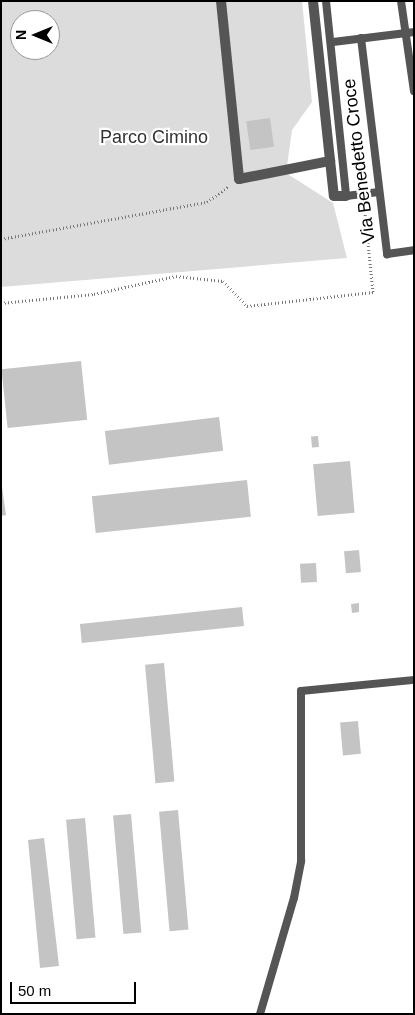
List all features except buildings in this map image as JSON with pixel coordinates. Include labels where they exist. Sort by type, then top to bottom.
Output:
[{"type":"street","points":[[221,1],[239,178],[330,160]]},
{"type":"street","name":"Via Benedetto Croce","points":[[312,1],[334,196],[346,196]]},
{"type":"lane","points":[[326,1],[333,42],[346,196],[379,192]]},
{"type":"lane","points":[[403,2],[411,32],[414,91]]},
{"type":"lane","points":[[333,42],[411,32]]},
{"type":"lane","name":"Via Benedetto Croce","points":[[361,38],[387,254],[414,250]]},
{"type":"lane","points":[[260,1014],[294,898],[301,861],[301,691],[414,680]]},
{"type":"path","points":[[1,238],[207,202],[239,178]]},
{"type":"path","points":[[1,303],[94,294],[176,276],[224,281],[247,306],[374,292],[363,194]]},
{"type":"green space","name":"Parco Cimino","points":[[1,1],[302,1],[312,102],[292,130],[286,173],[333,203],[347,258],[1,287]]}]
